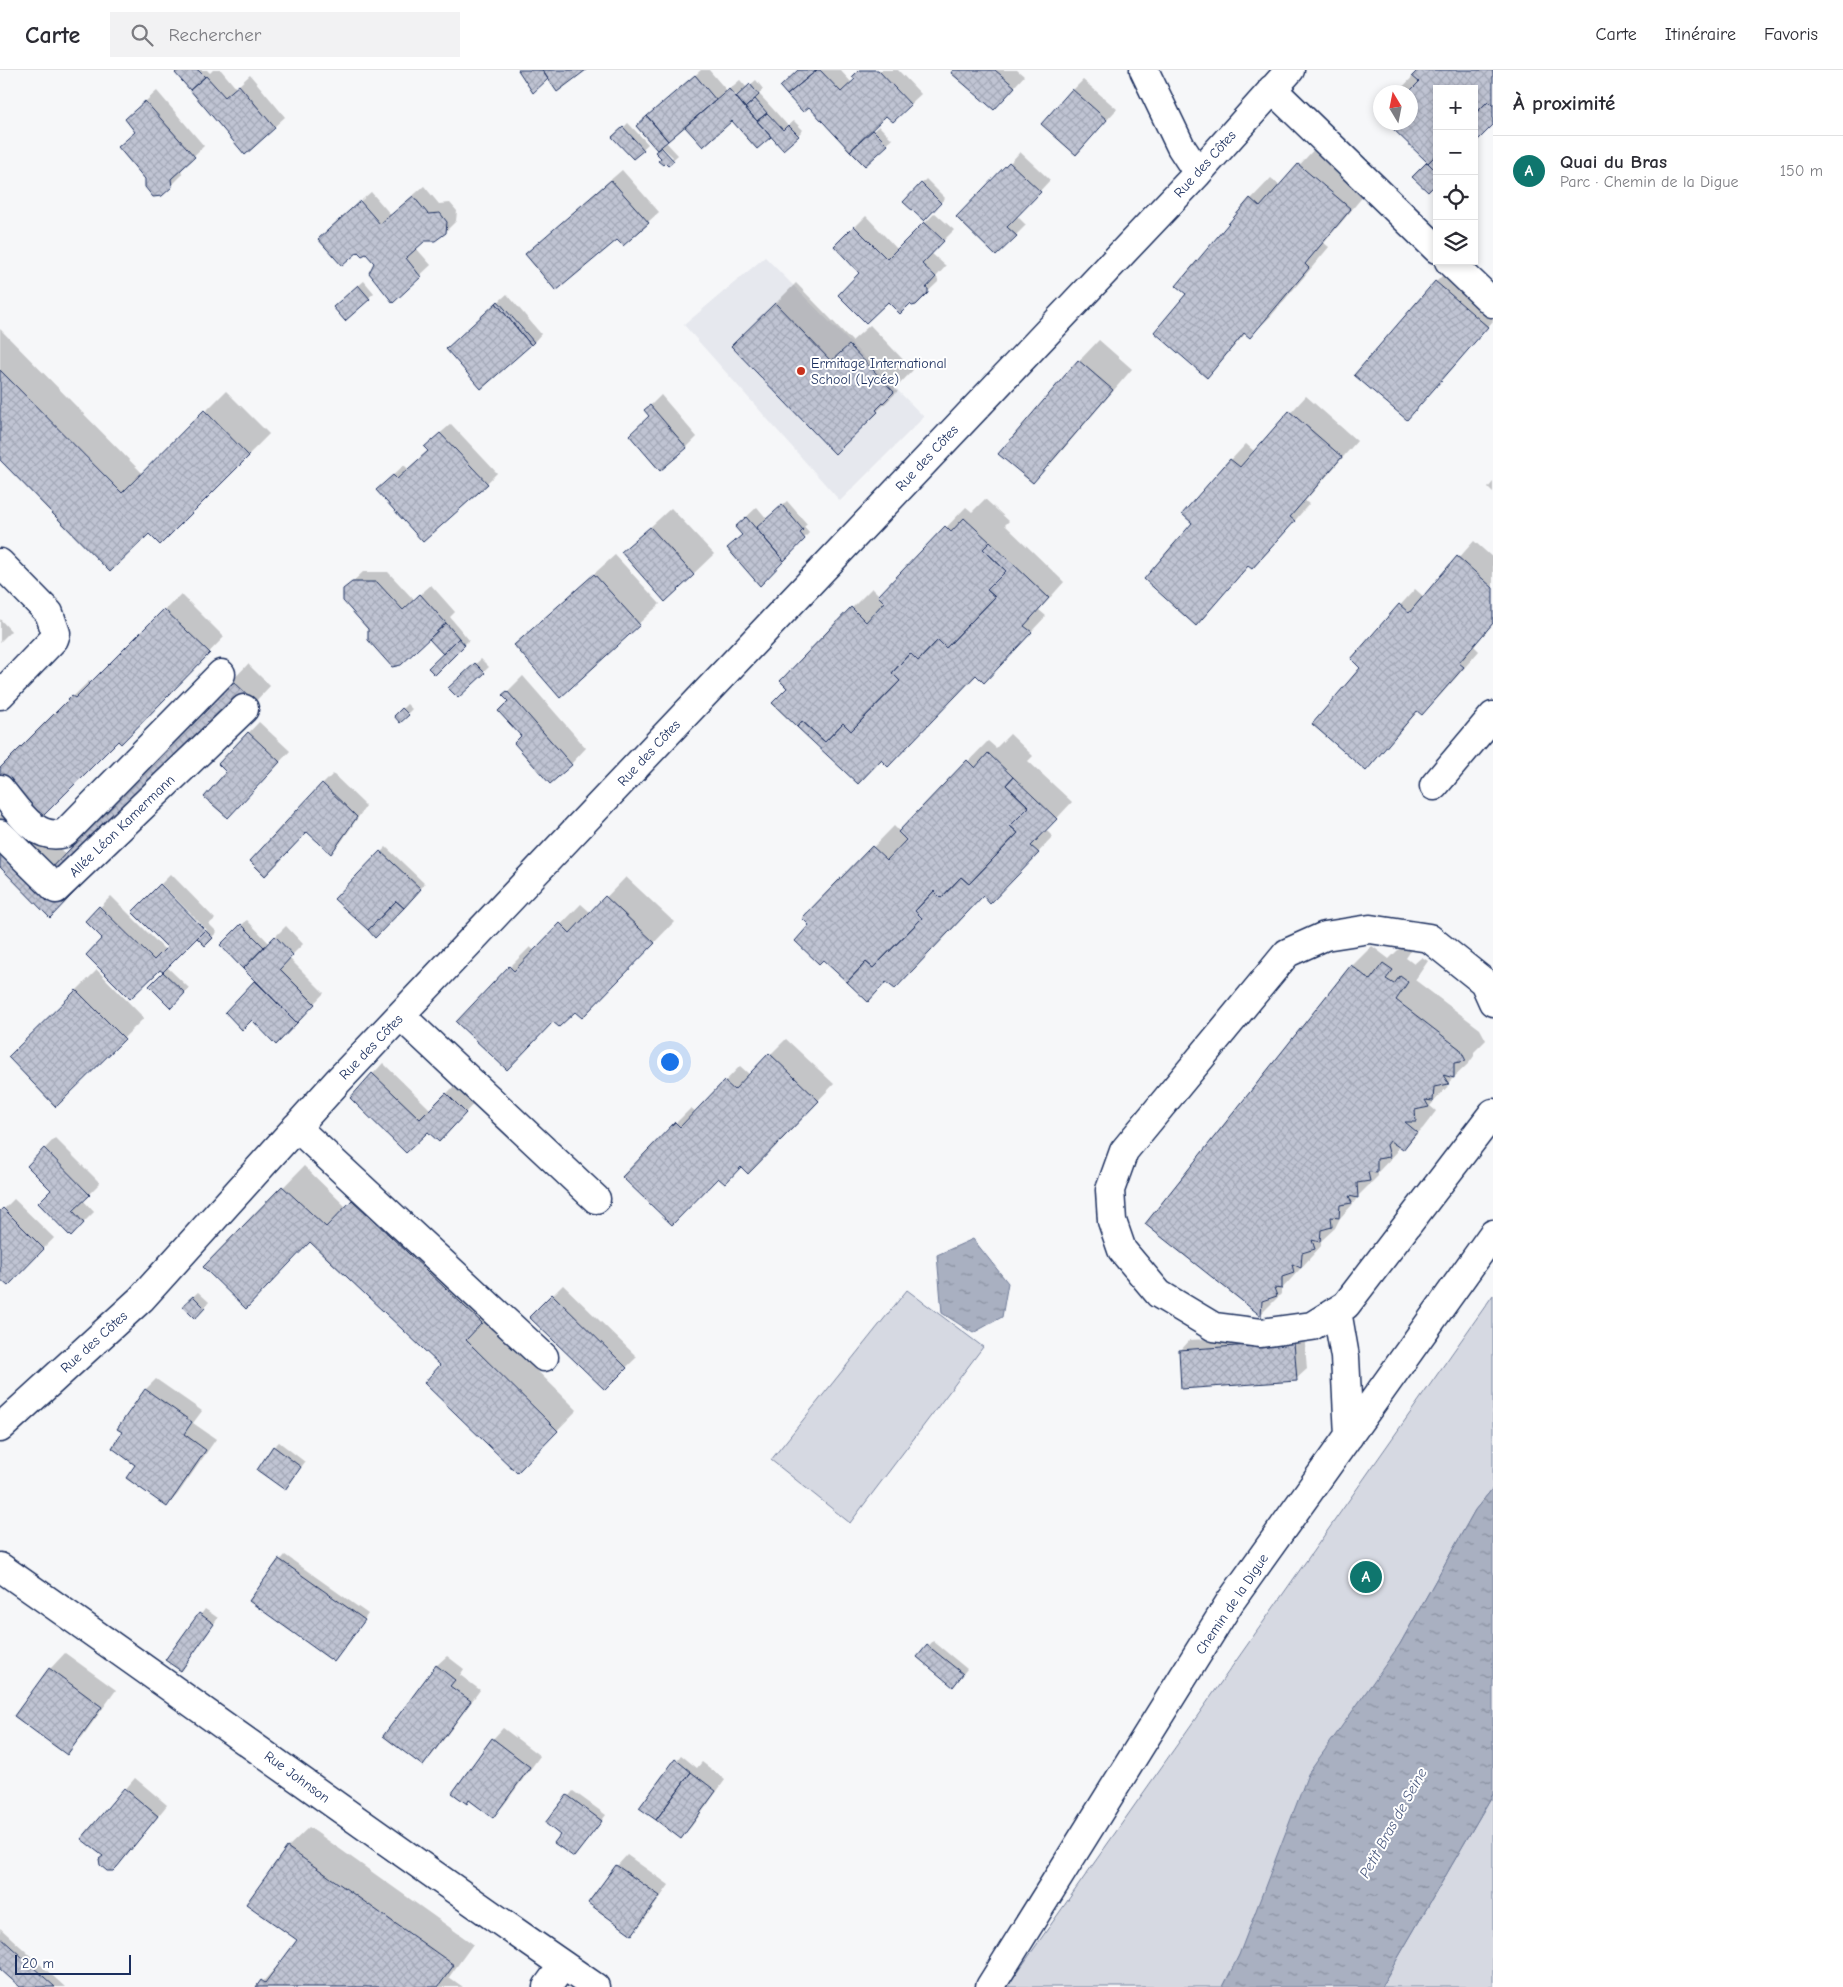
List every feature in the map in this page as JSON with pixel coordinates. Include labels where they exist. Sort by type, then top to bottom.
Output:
[{"type":"street","points":[[1144,70],[1181,147],[1198,173]]},
{"type":"street","name":"Rue des Côtes","points":[[0,1428],[142,1299],[296,1127],[1198,173],[1290,70]]},
{"type":"street","points":[[1272,89],[1433,245]]},
{"type":"street","points":[[1454,265],[1493,303]]},
{"type":"street","points":[[0,563],[49,613],[56,633],[54,639],[0,695]]},
{"type":"street","points":[[0,789],[35,829],[55,836],[65,833],[222,674]]},
{"type":"street","name":"Allée Léon Kamermann","points":[[0,834],[56,889],[244,709]]},
{"type":"street","points":[[1434,786],[1493,716]]},
{"type":"street","points":[[1493,1002],[1484,982],[1429,938],[1370,929],[1325,936],[1287,953],[1124,1151],[1110,1190],[1112,1221],[1122,1250],[1159,1294],[1214,1327],[1262,1333],[1312,1326],[1346,1305],[1493,1113]]},
{"type":"street","points":[[401,1016],[596,1199]]},
{"type":"street","points":[[296,1127],[544,1357]]},
{"type":"street","name":"Chemin de la Digue","points":[[990,1987],[1230,1602],[1493,1234]]},
{"type":"street","points":[[1337,1311],[1345,1357],[1349,1436]]},
{"type":"street","name":"Rue Johnson","points":[[0,1567],[484,1911],[595,1987]]},
{"type":"street","points":[[547,1987],[563,1965]]},
{"type":"shaded area","name":"Ermitage International School (Lycée)","points":[[765,257],[924,417],[840,501],[684,325]]},
{"type":"shaded area","points":[[907,1290],[983,1347],[850,1523],[771,1460]]},
{"type":"shaded area","points":[[1493,1295],[1493,1488],[1475,1510],[1400,1644],[1223,1987],[1007,1987]]},
{"type":"shaded area","points":[[1493,1794],[1493,1987],[1381,1987]]},
{"type":"water","points":[[973,1239],[1008,1283],[1002,1317],[973,1333],[942,1313],[937,1255]]},
{"type":"water","name":"Petit Bras de Seine","points":[[1493,1488],[1493,1794],[1381,1987],[1223,1987],[1239,1955],[1308,1774],[1400,1644],[1475,1510]]},
{"type":"building","points":[[178,70],[198,70],[205,77],[190,90],[175,73]]},
{"type":"building","points":[[518,70],[542,70],[548,79],[533,93]]},
{"type":"building","points":[[542,70],[586,70],[557,92]]},
{"type":"building","points":[[798,70],[817,70],[787,95],[780,87]]},
{"type":"building","points":[[817,70],[820,70],[841,92],[855,79],[852,77],[859,70],[878,70],[911,105],[893,122],[886,116],[850,151],[809,107],[803,112],[787,95]]},
{"type":"building","points":[[953,70],[995,70],[1015,87],[994,110],[951,73]]},
{"type":"building","points":[[1418,70],[1493,70],[1493,106],[1488,101],[1478,111],[1478,85],[1433,85],[1433,158],[1428,163],[1394,130],[1418,130],[1418,85],[1416,85],[1419,82],[1412,76]]},
{"type":"building","points":[[695,75],[716,100],[668,141],[647,116]]},
{"type":"building","points":[[206,76],[225,97],[239,85],[275,128],[245,155],[190,90]]},
{"type":"building","points":[[750,84],[759,95],[745,108],[736,97]]},
{"type":"building","points":[[729,89],[771,137],[757,149],[732,121],[703,147],[685,127]]},
{"type":"building","points":[[1072,89],[1107,120],[1076,155],[1041,124]]},
{"type":"building","points":[[755,99],[767,113],[757,121],[745,108]]},
{"type":"building","points":[[145,101],[195,157],[171,179],[172,187],[162,196],[153,197],[145,187],[145,179],[118,147],[135,132],[125,119]]},
{"type":"building","points":[[1488,101],[1493,106],[1493,125],[1478,140],[1478,130],[1478,111]]},
{"type":"building","points":[[767,113],[783,130],[788,125],[799,136],[783,150],[757,121]]},
{"type":"building","points":[[647,116],[668,141],[657,150],[636,126]]},
{"type":"building","points":[[623,127],[644,150],[633,159],[612,137]]},
{"type":"building","points":[[873,130],[888,145],[865,166],[850,151]]},
{"type":"building","points":[[661,147],[674,161],[668,166],[658,161],[661,158],[655,152]]},
{"type":"building","points":[[1433,158],[1433,168],[1428,163]]},
{"type":"building","points":[[1009,162],[1041,192],[1007,227],[1017,236],[996,256],[956,217]]},
{"type":"building","points":[[1427,162],[1433,168],[1433,187],[1428,192],[1412,177]]},
{"type":"building","points":[[1298,164],[1351,209],[1305,264],[1309,268],[1250,338],[1244,333],[1207,378],[1154,332],[1186,294],[1176,286],[1250,198],[1260,207]]},
{"type":"building","points":[[611,180],[649,223],[623,246],[617,240],[556,291],[525,254]]},
{"type":"building","points":[[921,183],[941,203],[924,221],[903,202]]},
{"type":"building","points":[[413,196],[428,214],[440,213],[447,222],[446,233],[435,241],[425,241],[406,258],[421,277],[393,303],[369,273],[374,263],[366,254],[362,256],[358,252],[342,266],[318,239],[360,201],[380,224]]},
{"type":"building","points":[[924,222],[944,241],[922,264],[936,277],[926,288],[928,293],[916,305],[912,306],[910,304],[900,314],[888,302],[866,323],[838,295],[859,273],[834,246],[854,226],[887,259]]},
{"type":"building","points":[[1435,281],[1488,327],[1407,420],[1354,375]]},
{"type":"building","points":[[358,285],[370,299],[345,321],[333,307]]},
{"type":"building","points":[[498,301],[534,342],[531,345],[496,303]]},
{"type":"building","points":[[496,303],[531,345],[481,389],[446,349]]},
{"type":"building","points":[[775,303],[831,361],[849,345],[894,392],[876,410],[878,412],[835,454],[731,346]]},
{"type":"building","points":[[1078,360],[1113,390],[1033,483],[998,454]]},
{"type":"building","points":[[0,370],[122,493],[204,410],[249,456],[160,545],[149,534],[110,572],[0,460]]},
{"type":"building","points":[[650,405],[687,448],[660,471],[629,435],[649,416],[644,410]]},
{"type":"building","points":[[1289,411],[1342,457],[1290,517],[1295,521],[1252,569],[1248,566],[1196,626],[1144,579],[1192,523],[1182,514],[1230,459],[1240,467]]},
{"type":"building","points":[[440,433],[488,484],[423,542],[376,490],[393,475],[397,479],[428,451],[424,447]]},
{"type":"building","points":[[782,505],[803,530],[800,533],[805,539],[784,561],[756,528]]},
{"type":"building","points":[[746,517],[784,561],[760,586],[727,548],[742,535],[735,527]]},
{"type":"building","points":[[964,518],[990,542],[983,549],[1006,571],[987,590],[995,597],[946,648],[938,640],[918,661],[910,653],[892,673],[900,681],[851,731],[843,723],[825,742],[802,721],[797,727],[772,703],[787,688],[780,681],[851,607],[866,622],[884,602],[878,596],[945,526],[951,532]]},
{"type":"building","points":[[650,527],[694,575],[665,602],[621,552]]},
{"type":"building","points":[[990,542],[1049,598],[1024,626],[1032,632],[984,683],[976,675],[888,767],[881,760],[858,784],[797,727],[802,721],[825,742],[843,723],[851,731],[900,681],[892,673],[910,653],[918,661],[938,640],[946,648],[995,597],[987,590],[1006,571],[983,549]]},
{"type":"building","points":[[1457,556],[1493,588],[1493,623],[1459,663],[1464,667],[1422,715],[1417,711],[1366,771],[1312,724],[1360,668],[1351,659],[1399,604],[1409,613]]},
{"type":"building","points":[[594,574],[640,625],[560,698],[514,645]]},
{"type":"building","points":[[352,582],[377,582],[403,610],[420,594],[446,623],[401,665],[392,667],[368,640],[368,629],[343,601],[343,589]]},
{"type":"building","points":[[164,609],[210,653],[121,744],[118,741],[43,816],[0,775],[0,768],[72,696],[75,698]]},
{"type":"building","points":[[446,623],[459,638],[443,654],[429,639]]},
{"type":"building","points":[[459,638],[465,645],[435,675],[428,668]]},
{"type":"building","points":[[475,663],[485,673],[458,698],[448,688]]},
{"type":"building","points":[[231,679],[255,702],[50,918],[0,867],[0,819],[50,870]]},
{"type":"building","points":[[507,691],[572,765],[550,784],[514,743],[521,736],[498,711],[508,701],[502,695]]},
{"type":"building","points":[[402,708],[409,715],[400,723],[394,716]]},
{"type":"building","points":[[248,732],[280,762],[228,818],[204,797],[226,772],[218,764]]},
{"type":"building","points":[[988,753],[1013,777],[1006,785],[1029,807],[1010,826],[1018,833],[969,884],[961,877],[941,898],[934,891],[915,911],[922,918],[873,968],[866,962],[847,982],[823,960],[819,964],[795,941],[809,925],[802,918],[872,846],[887,860],[906,840],[898,832],[967,760],[975,768]]},
{"type":"building","points":[[1013,777],[1057,819],[1031,846],[1039,853],[990,904],[983,896],[895,989],[886,982],[868,1002],[847,982],[866,962],[873,968],[922,918],[915,911],[934,891],[941,898],[961,877],[969,884],[1018,833],[1010,826],[1029,807],[1006,785]]},
{"type":"building","points":[[322,783],[357,817],[331,854],[307,832],[265,876],[250,861]]},
{"type":"building","points":[[380,851],[421,889],[404,908],[396,901],[368,930],[334,899]]},
{"type":"building","points":[[160,884],[205,930],[163,972],[160,970],[130,999],[86,955],[102,938],[85,921],[99,906],[154,960],[167,947],[132,912]]},
{"type":"building","points":[[605,896],[655,943],[582,1018],[575,1012],[559,1027],[553,1022],[507,1070],[456,1022],[509,966],[514,971],[560,923],[570,933]]},
{"type":"building","points":[[396,901],[404,908],[375,938],[368,930]]},
{"type":"building","points":[[241,924],[264,947],[243,969],[220,945]]},
{"type":"building","points":[[205,930],[213,938],[205,946],[197,938]]},
{"type":"building","points":[[275,936],[293,955],[280,969],[315,1004],[297,1023],[243,969]]},
{"type":"building","points":[[1383,963],[1393,970],[1386,979],[1394,984],[1400,976],[1408,982],[1396,1000],[1460,1049],[1466,1061],[1454,1063],[1454,1078],[1443,1075],[1449,1084],[1434,1087],[1433,1101],[1425,1100],[1429,1107],[1415,1110],[1416,1122],[1405,1122],[1417,1132],[1403,1150],[1390,1141],[1387,1145],[1390,1157],[1377,1159],[1377,1173],[1368,1172],[1370,1181],[1357,1183],[1358,1198],[1349,1196],[1352,1203],[1340,1205],[1339,1218],[1331,1217],[1332,1227],[1321,1230],[1320,1242],[1312,1240],[1315,1249],[1302,1253],[1301,1268],[1292,1264],[1294,1273],[1282,1277],[1282,1289],[1274,1288],[1277,1296],[1262,1301],[1261,1316],[1145,1224],[1351,965],[1370,980]]},
{"type":"building","points":[[163,972],[185,993],[171,1008],[149,986]]},
{"type":"building","points":[[255,980],[297,1023],[276,1045],[252,1020],[242,1030],[225,1012]]},
{"type":"building","points":[[76,990],[125,1039],[56,1107],[8,1057]]},
{"type":"building","points":[[769,1053],[819,1101],[748,1174],[741,1167],[725,1184],[718,1178],[672,1225],[622,1177],[675,1122],[680,1127],[724,1081],[734,1090]]},
{"type":"building","points":[[372,1073],[420,1119],[446,1093],[466,1113],[439,1142],[428,1132],[406,1153],[350,1098]]},
{"type":"building","points":[[44,1148],[90,1195],[73,1211],[84,1223],[71,1237],[38,1203],[51,1190],[27,1166]]},
{"type":"building","points":[[282,1186],[326,1227],[352,1200],[482,1323],[466,1340],[558,1431],[517,1473],[424,1383],[440,1365],[310,1242],[246,1309],[203,1267]]},
{"type":"building","points":[[3,1208],[44,1249],[8,1286],[0,1279],[0,1211]]},
{"type":"building","points":[[552,1294],[627,1368],[605,1390],[529,1317]]},
{"type":"building","points":[[193,1296],[205,1308],[195,1319],[182,1306]]},
{"type":"building","points":[[1294,1342],[1297,1381],[1181,1389],[1179,1350]]},
{"type":"building","points":[[145,1389],[192,1422],[184,1434],[206,1450],[167,1507],[126,1478],[135,1465],[112,1448],[122,1432],[117,1429]]},
{"type":"building","points":[[273,1446],[301,1467],[285,1490],[257,1470]]},
{"type":"building","points":[[279,1559],[365,1620],[334,1662],[249,1601]]},
{"type":"building","points":[[199,1613],[214,1624],[181,1671],[165,1660]]},
{"type":"building","points":[[927,1645],[963,1674],[953,1687],[917,1657]]},
{"type":"building","points":[[436,1665],[455,1680],[450,1686],[471,1701],[423,1766],[383,1736]]},
{"type":"building","points":[[49,1668],[102,1707],[67,1755],[14,1716]]},
{"type":"building","points":[[492,1738],[530,1767],[493,1818],[469,1800],[467,1804],[452,1793]]},
{"type":"building","points":[[675,1759],[691,1772],[656,1820],[639,1808]]},
{"type":"building","points":[[691,1772],[716,1791],[681,1839],[656,1820]]},
{"type":"building","points":[[124,1788],[158,1816],[117,1867],[113,1871],[107,1871],[100,1865],[99,1859],[103,1856],[81,1839]]},
{"type":"building","points":[[567,1795],[602,1821],[574,1857],[554,1843],[560,1835],[545,1823]]},
{"type":"building","points":[[287,1847],[454,1965],[438,1987],[256,1987],[261,1980],[265,1983],[297,1940],[246,1904]]},
{"type":"building","points":[[616,1865],[660,1896],[632,1935],[588,1903]]},
{"type":"building","points":[[0,1937],[55,1987],[20,1987],[0,1969]]},
{"type":"place","name":"Ermitage International School (Lycée)","points":[[801,371]]},
{"type":"place","name":"Quai du Bras","points":[[1366,1577]]}]
